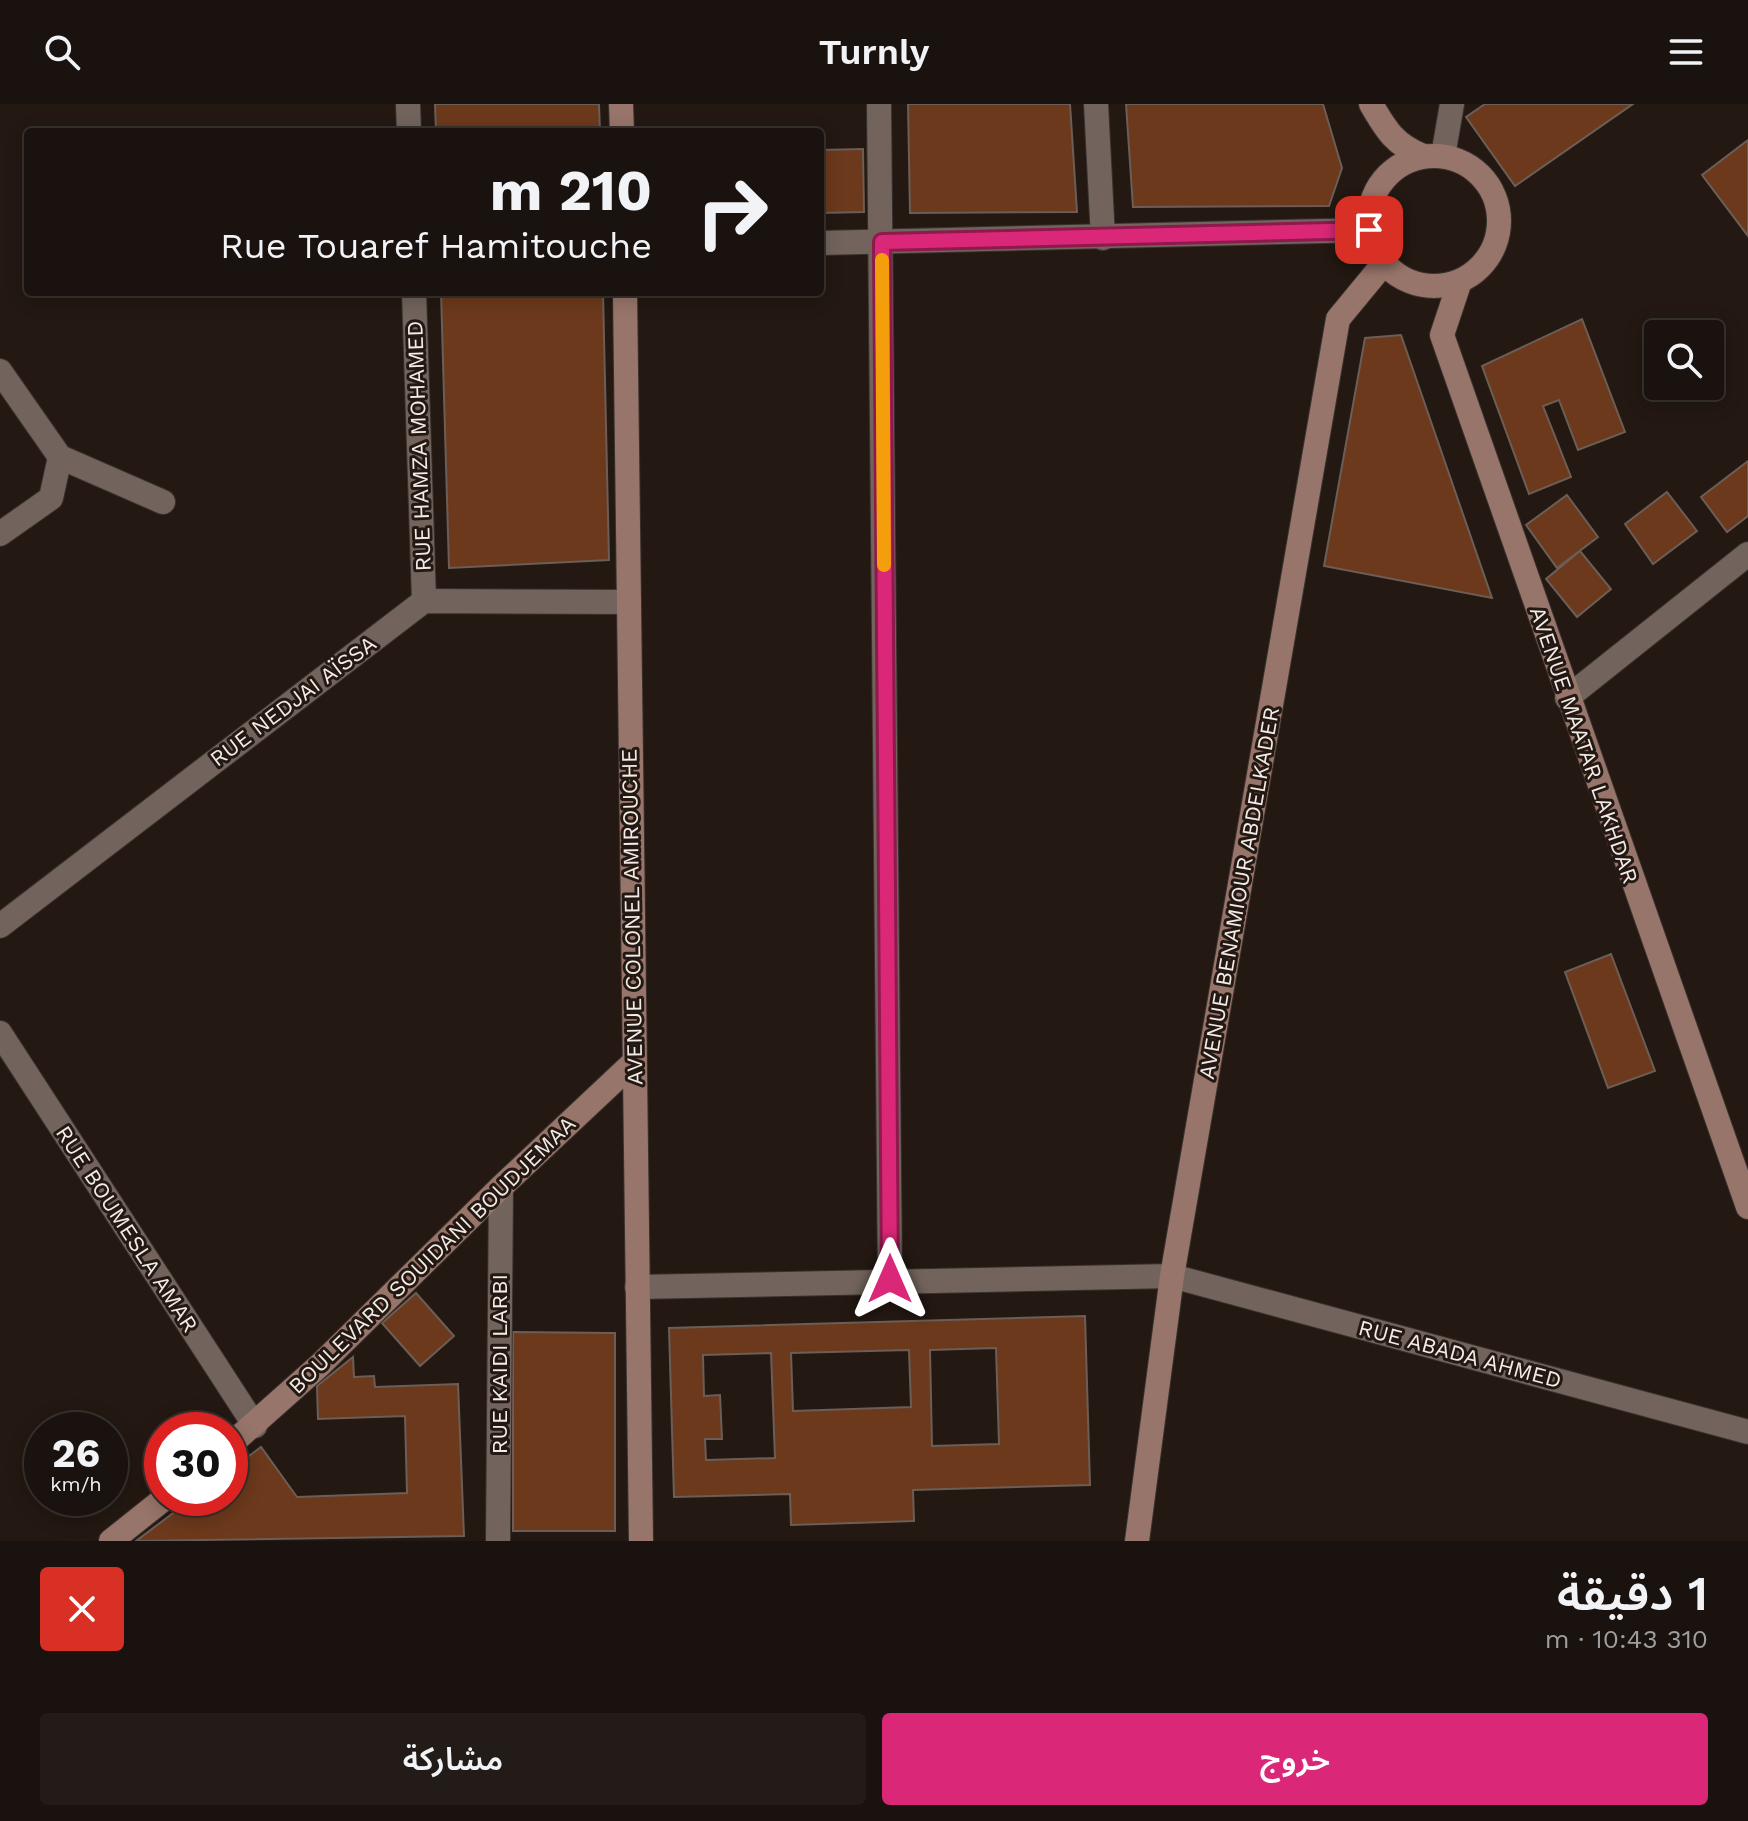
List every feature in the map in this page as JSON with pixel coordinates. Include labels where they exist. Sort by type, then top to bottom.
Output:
[{"type":"main road","points":[[621,104],[622,128]]},
{"type":"main road","points":[[1371,104],[1389,136],[1403,148],[1464,162],[1481,175],[1493,192],[1499,213],[1498,234],[1491,255],[1476,271],[1460,281],[1440,286],[1420,285],[1393,272],[1369,230],[1369,210],[1375,191],[1396,168],[1433,156]]},
{"type":"main road","name":"AVENUE BENAMIOUR ABDELKADER","points":[[1137,1541],[1172,1276],[1338,319],[1385,262]]},
{"type":"main road","name":"AVENUE MAATAR LAKHDAR","points":[[1460,281],[1442,335],[1748,1207]]},
{"type":"main road","name":"AVENUE COLONEL AMIROUCHE","points":[[625,296],[641,1541]]},
{"type":"main road","name":"BOULEVARD SOUIDANI BOUDJEMAA","points":[[248,1431],[633,1063]]},
{"type":"main road","points":[[111,1541],[144,1515]]},
{"type":"street","points":[[408,104],[409,128]]},
{"type":"street","points":[[879,104],[890,1279]]},
{"type":"street","points":[[1096,104],[1103,238]]},
{"type":"street","points":[[1433,156],[1448,106],[1452,104]]},
{"type":"street","points":[[824,243],[1369,230]]},
{"type":"street","name":"RUE HAMZA MOHAMED","points":[[414,296],[424,601]]},
{"type":"street","points":[[0,371],[60,457],[163,502]]},
{"type":"street","points":[[0,534],[51,498],[60,457]]},
{"type":"street","points":[[1567,698],[1748,554]]},
{"type":"street","points":[[424,601],[629,602]]},
{"type":"street","name":"RUE NEDJAI AÏSSA","points":[[0,926],[424,601]]},
{"type":"street","name":"RUE BOUMESLA AMAR","points":[[0,1033],[255,1426]]},
{"type":"street","name":"RUE KAIDI LARBI","points":[[498,1541],[501,1187]]},
{"type":"street","name":"RUE ABADA AHMED","points":[[637,1287],[890,1279],[1172,1276],[1748,1432]]},
{"type":"building","points":[[435,104],[599,104],[600,128],[436,128]]},
{"type":"building","points":[[908,104],[1070,104],[1077,212],[910,213]]},
{"type":"building","points":[[1126,104],[1323,104],[1342,168],[1329,206],[1133,207]]},
{"type":"building","points":[[1485,104],[1633,104],[1515,186],[1466,117]]},
{"type":"building","points":[[1748,140],[1748,236],[1702,175]]},
{"type":"building","points":[[863,149],[864,212],[824,213],[824,150]]},
{"type":"building","points":[[441,296],[603,296],[609,560],[449,568]]},
{"type":"building","points":[[1582,319],[1625,432],[1578,450],[1559,400],[1543,406],[1571,477],[1529,494],[1482,366]]},
{"type":"building","points":[[1401,335],[1492,598],[1324,566],[1365,338]]},
{"type":"building","points":[[1748,461],[1748,516],[1727,532],[1701,497]]},
{"type":"building","points":[[1667,492],[1697,531],[1653,564],[1625,524]]},
{"type":"building","points":[[1567,495],[1598,537],[1557,568],[1526,525]]},
{"type":"building","points":[[1580,551],[1611,589],[1577,617],[1546,579]]},
{"type":"building","points":[[1611,954],[1655,1071],[1608,1088],[1565,972]]},
{"type":"building","points":[[416,1293],[454,1336],[420,1366],[382,1323]]},
{"type":"building","points":[[1085,1316],[1090,1485],[913,1490],[914,1521],[791,1525],[790,1494],[674,1497],[669,1328]],"holes":[[[996,1348],[999,1444],[932,1446],[930,1350]],[[909,1350],[911,1407],[793,1411],[791,1353]],[[771,1353],[775,1458],[706,1460],[705,1439],[722,1439],[720,1395],[704,1396],[703,1355]]]},
{"type":"building","points":[[513,1332],[615,1333],[615,1531],[513,1531]]},
{"type":"building","points":[[353,1357],[354,1377],[374,1376],[375,1387],[458,1384],[464,1536],[136,1541],[169,1516],[248,1516],[248,1457],[261,1447],[297,1497],[407,1493],[405,1416],[318,1419],[317,1386]]},
{"type":"slow traffic","points":[[882,260],[884,565]]},
{"type":"route","points":[[890,1279],[882,242],[1369,230]]}]
